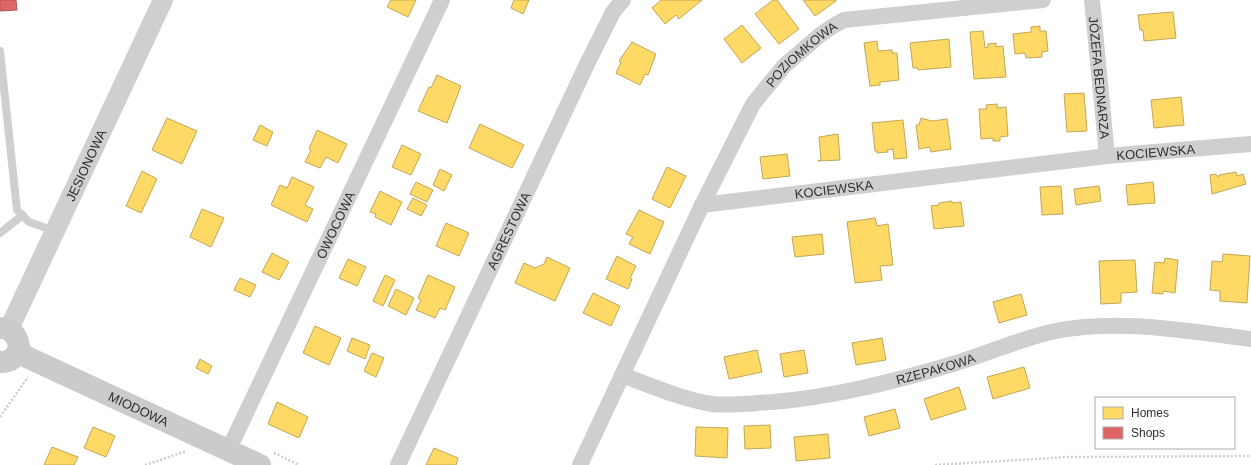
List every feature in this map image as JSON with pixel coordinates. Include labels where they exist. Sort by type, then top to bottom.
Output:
[{"type":"main road","points":[[4,329],[14,333],[18,339],[19,346],[9,358]]},
{"type":"main road","name":"MIODOWA","points":[[9,358],[38,362],[260,465]]},
{"type":"street","name":"JESIONOWA","points":[[4,329],[55,232],[164,0]]},
{"type":"street","name":"OWOCOWA","points":[[228,451],[442,0]]},
{"type":"street","name":"AGRESTOWA","points":[[398,465],[588,62],[613,12],[624,0]]},
{"type":"street","name":"POZIOMKOWA","points":[[702,205],[753,104],[784,66],[833,26],[844,20],[1042,0]]},
{"type":"street","name":"JÓZEFA BEDNARZA","points":[[1092,0],[1107,156]]},
{"type":"street","name":"KOCIEWSKA","points":[[702,205],[1107,156],[1251,144]]},
{"type":"street","points":[[580,465],[702,205]]},
{"type":"street","name":"RZEPAKOWA","points":[[622,375],[686,399],[713,404],[744,404],[840,394],[950,365],[1008,344],[1052,332],[1095,327],[1139,326],[1251,339]]},
{"type":"lane","points":[[0,51],[18,210],[29,222],[55,232]]},
{"type":"lane","points":[[0,233],[23,215]]},
{"type":"path","points":[[0,417],[38,362]]},
{"type":"path","points":[[935,465],[1068,457],[1251,456]]},
{"type":"building: Homes","points":[[391,0],[416,0],[408,17],[387,7]]},
{"type":"building: Homes","points":[[514,0],[529,0],[523,14],[511,8]]},
{"type":"building: Homes","points":[[661,0],[702,0],[679,19],[676,15],[665,24],[652,8]]},
{"type":"building: Homes","points":[[773,0],[777,0],[799,29],[779,44],[755,14]]},
{"type":"building: Homes","points":[[803,0],[836,0],[836,1],[815,16]]},
{"type":"building: Homes","points":[[1173,12],[1176,38],[1144,41],[1143,30],[1140,30],[1138,15]]},
{"type":"building: Homes","points":[[742,25],[761,48],[742,63],[724,39]]},
{"type":"building: Homes","points":[[1040,26],[1040,31],[1046,31],[1048,51],[1042,52],[1042,57],[1026,58],[1025,53],[1015,54],[1013,34],[1031,32],[1031,27]]},
{"type":"building: Homes","points":[[983,31],[985,48],[988,47],[988,44],[996,43],[996,47],[1003,46],[1006,77],[974,79],[970,32]]},
{"type":"building: Homes","points":[[949,39],[951,67],[918,70],[918,68],[913,68],[910,43]]},
{"type":"building: Homes","points":[[877,41],[878,51],[892,50],[892,53],[897,53],[899,80],[880,82],[880,85],[870,86],[864,43]]},
{"type":"building: Homes","points":[[632,42],[656,54],[648,75],[645,74],[640,85],[616,73],[621,62],[619,61]]},
{"type":"building: Homes","points":[[437,75],[461,86],[447,123],[418,111],[429,87],[431,88]]},
{"type":"building: Homes","points":[[1084,93],[1087,131],[1067,132],[1064,94]]},
{"type":"building: Homes","points":[[1181,97],[1184,125],[1154,128],[1151,100]]},
{"type":"building: Homes","points":[[997,104],[997,108],[1006,107],[1008,136],[1000,137],[1000,141],[993,141],[993,138],[981,139],[979,109],[987,109],[986,105]]},
{"type":"building: Homes","points":[[167,118],[197,131],[182,164],[152,150]]},
{"type":"building: Homes","points":[[921,118],[932,121],[947,119],[951,149],[931,152],[930,147],[919,149],[916,125],[919,125]]},
{"type":"building: Homes","points":[[903,120],[907,158],[894,159],[893,149],[887,150],[888,152],[877,153],[877,151],[875,151],[872,123]]},
{"type":"building: Homes","points":[[480,124],[524,145],[512,168],[469,148]]},
{"type":"building: Homes","points":[[260,125],[273,132],[267,146],[253,140]]},
{"type":"building: Homes","points":[[317,130],[347,144],[338,163],[326,157],[320,168],[305,162],[311,150],[309,149]]},
{"type":"building: Homes","points":[[838,134],[840,160],[818,161],[821,160],[819,137]]},
{"type":"building: Homes","points":[[402,145],[421,154],[411,175],[392,167]]},
{"type":"building: Homes","points":[[787,154],[790,176],[763,179],[760,157]]},
{"type":"building: Homes","points":[[667,167],[686,176],[670,208],[652,199]]},
{"type":"building: Homes","points":[[440,169],[452,175],[444,191],[433,185]]},
{"type":"building: Homes","points":[[142,171],[157,179],[141,213],[126,206]]},
{"type":"building: Homes","points":[[1236,172],[1237,176],[1243,174],[1246,184],[1212,194],[1210,175],[1215,174],[1219,177],[1219,175]]},
{"type":"building: Homes","points":[[292,177],[314,187],[305,205],[313,209],[307,222],[271,205],[280,185],[287,188]]},
{"type":"building: Homes","points":[[416,182],[433,190],[427,202],[410,194]]},
{"type":"building: Homes","points":[[1153,182],[1155,203],[1128,205],[1126,185]]},
{"type":"building: Homes","points":[[1061,186],[1063,214],[1042,215],[1040,187]]},
{"type":"building: Homes","points":[[1099,186],[1101,201],[1076,205],[1074,189]]},
{"type":"building: Homes","points":[[380,191],[402,202],[391,225],[375,217],[376,214],[370,212]]},
{"type":"building: Homes","points":[[413,198],[427,205],[421,216],[407,209]]},
{"type":"building: Homes","points":[[952,201],[952,203],[961,202],[964,226],[934,229],[931,206]]},
{"type":"building: Homes","points":[[202,209],[224,218],[211,247],[190,237]]},
{"type":"building: Homes","points":[[639,210],[664,222],[650,254],[629,244],[633,237],[626,234]]},
{"type":"building: Homes","points":[[875,218],[877,226],[888,224],[893,265],[880,266],[882,280],[855,283],[847,222]]},
{"type":"building: Homes","points":[[446,223],[469,233],[459,256],[436,246]]},
{"type":"building: Homes","points":[[822,234],[824,254],[795,257],[792,237]]},
{"type":"building: Homes","points":[[272,253],[289,262],[279,280],[262,272]]},
{"type":"building: Homes","points":[[1223,254],[1250,256],[1247,303],[1220,301],[1220,291],[1210,290],[1212,261],[1222,262]]},
{"type":"building: Homes","points":[[617,256],[636,266],[630,278],[632,279],[628,289],[606,279]]},
{"type":"building: Homes","points":[[547,257],[570,268],[555,301],[515,283],[524,263],[535,268],[544,264]]},
{"type":"building: Homes","points":[[1165,258],[1178,260],[1175,293],[1163,291],[1163,294],[1152,293],[1155,262],[1164,263]]},
{"type":"building: Homes","points":[[348,259],[366,267],[357,286],[339,278]]},
{"type":"building: Homes","points":[[1135,260],[1137,292],[1121,293],[1121,303],[1101,304],[1099,261]]},
{"type":"building: Homes","points":[[385,275],[395,280],[383,306],[373,301]]},
{"type":"building: Homes","points":[[428,275],[455,287],[445,310],[440,308],[435,318],[416,310],[421,300],[418,298]]},
{"type":"building: Homes","points":[[240,278],[256,285],[250,297],[234,290]]},
{"type":"building: Homes","points":[[396,289],[414,298],[406,315],[388,306]]},
{"type":"building: Homes","points":[[593,293],[620,306],[611,326],[583,313]]},
{"type":"building: Homes","points":[[1021,294],[1027,315],[999,323],[993,302]]},
{"type":"building: Homes","points":[[315,326],[341,338],[329,365],[303,353]]},
{"type":"building: Homes","points":[[352,338],[370,345],[365,359],[347,351]]},
{"type":"building: Homes","points":[[882,338],[886,360],[856,365],[852,343]]},
{"type":"building: Homes","points":[[757,350],[762,372],[729,379],[724,357]]},
{"type":"building: Homes","points":[[804,350],[808,373],[784,377],[780,354]]},
{"type":"building: Homes","points":[[372,353],[384,358],[376,377],[364,371]]},
{"type":"building: Homes","points":[[200,359],[212,366],[208,374],[196,368]]},
{"type":"building: Homes","points":[[1024,367],[1030,388],[993,399],[987,377]]},
{"type":"building: Homes","points":[[959,387],[966,409],[931,420],[924,399]]},
{"type":"building: Homes","points":[[277,402],[308,417],[299,438],[268,424]]},
{"type":"building: Homes","points":[[895,409],[900,428],[869,436],[864,417]]},
{"type":"building: Homes","points":[[770,425],[771,448],[745,449],[744,426]]},
{"type":"building: Homes","points":[[93,427],[115,436],[106,457],[84,448]]},
{"type":"building: Homes","points":[[696,427],[728,428],[727,458],[695,456]]},
{"type":"building: Homes","points":[[828,434],[830,458],[796,461],[794,437]]},
{"type":"building: Homes","points":[[52,447],[78,457],[74,465],[44,465]]},
{"type":"building: Homes","points":[[434,448],[458,458],[456,465],[426,465]]},
{"type":"building: Shops","points":[[0,0],[16,0],[17,10],[0,11]]}]
